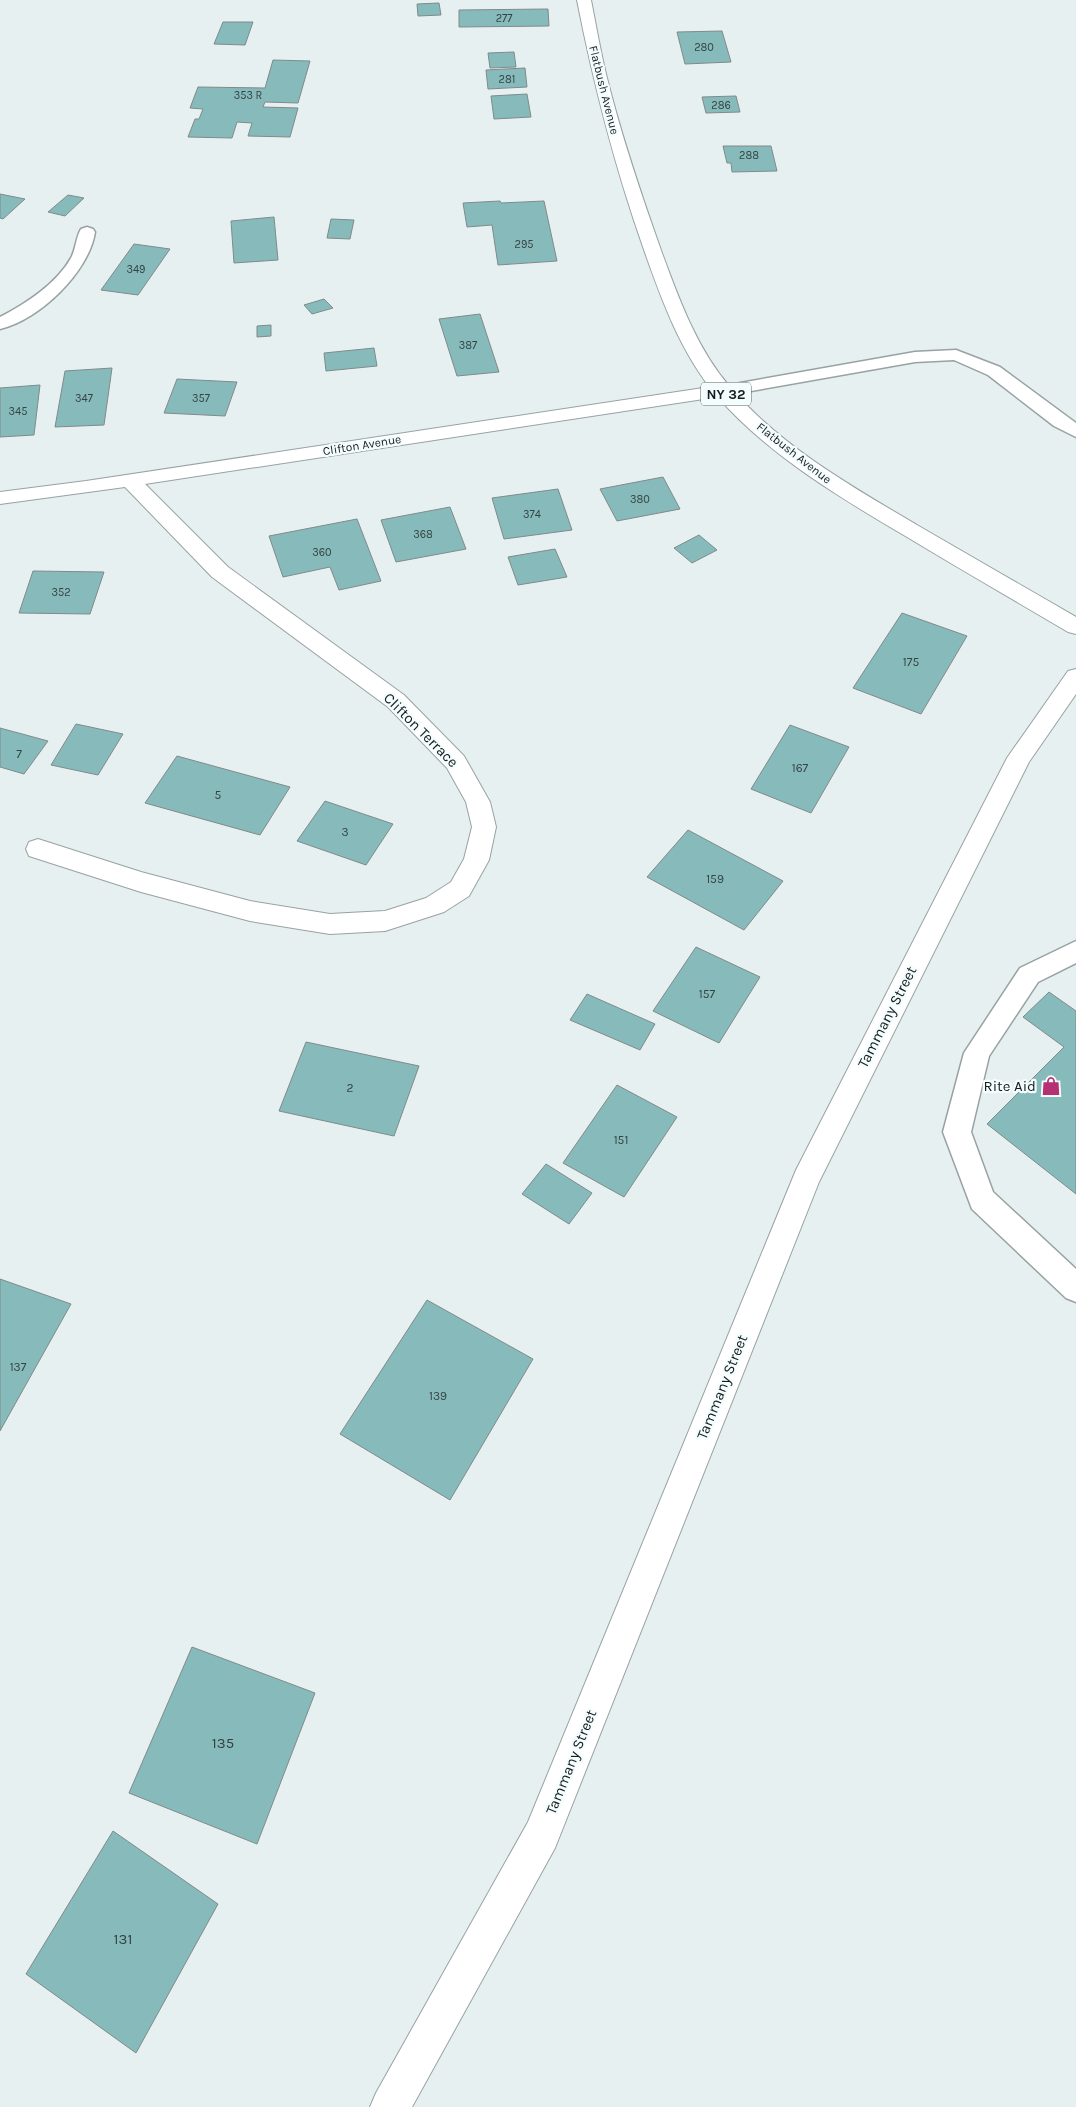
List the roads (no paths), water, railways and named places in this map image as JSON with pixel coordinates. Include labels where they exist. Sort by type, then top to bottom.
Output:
[{"type":"street","name":"Flatbush Avenue","points":[[584,0],[604,95],[621,157],[644,227],[682,325],[700,357],[723,391],[755,423],[794,456],[838,486],[1076,627]]},
{"type":"street","name":"Clifton Avenue","points":[[0,498],[723,391]]},
{"type":"street","name":"Clifton Terrace","points":[[38,849],[141,882],[250,912],[330,924],[385,921],[435,905],[460,889],[476,860],[484,827],[478,802],[456,762],[396,701],[220,572],[129,480]]},
{"type":"street","name":"Tammany Street","points":[[390,2107],[542,1835],[806,1179],[1018,758],[1076,677]]},
{"type":"lane","points":[[0,324],[38,301],[51,290],[71,268],[82,252],[87,232]]},
{"type":"lane","points":[[723,391],[915,357],[956,355],[994,371],[1060,422],[1076,431]]},
{"type":"lane","points":[[1076,951],[1029,975],[977,1053],[957,1132],[982,1200],[1076,1288]]},
{"type":"place","name":"Rite Aid","points":[[1051,1086]]}]
